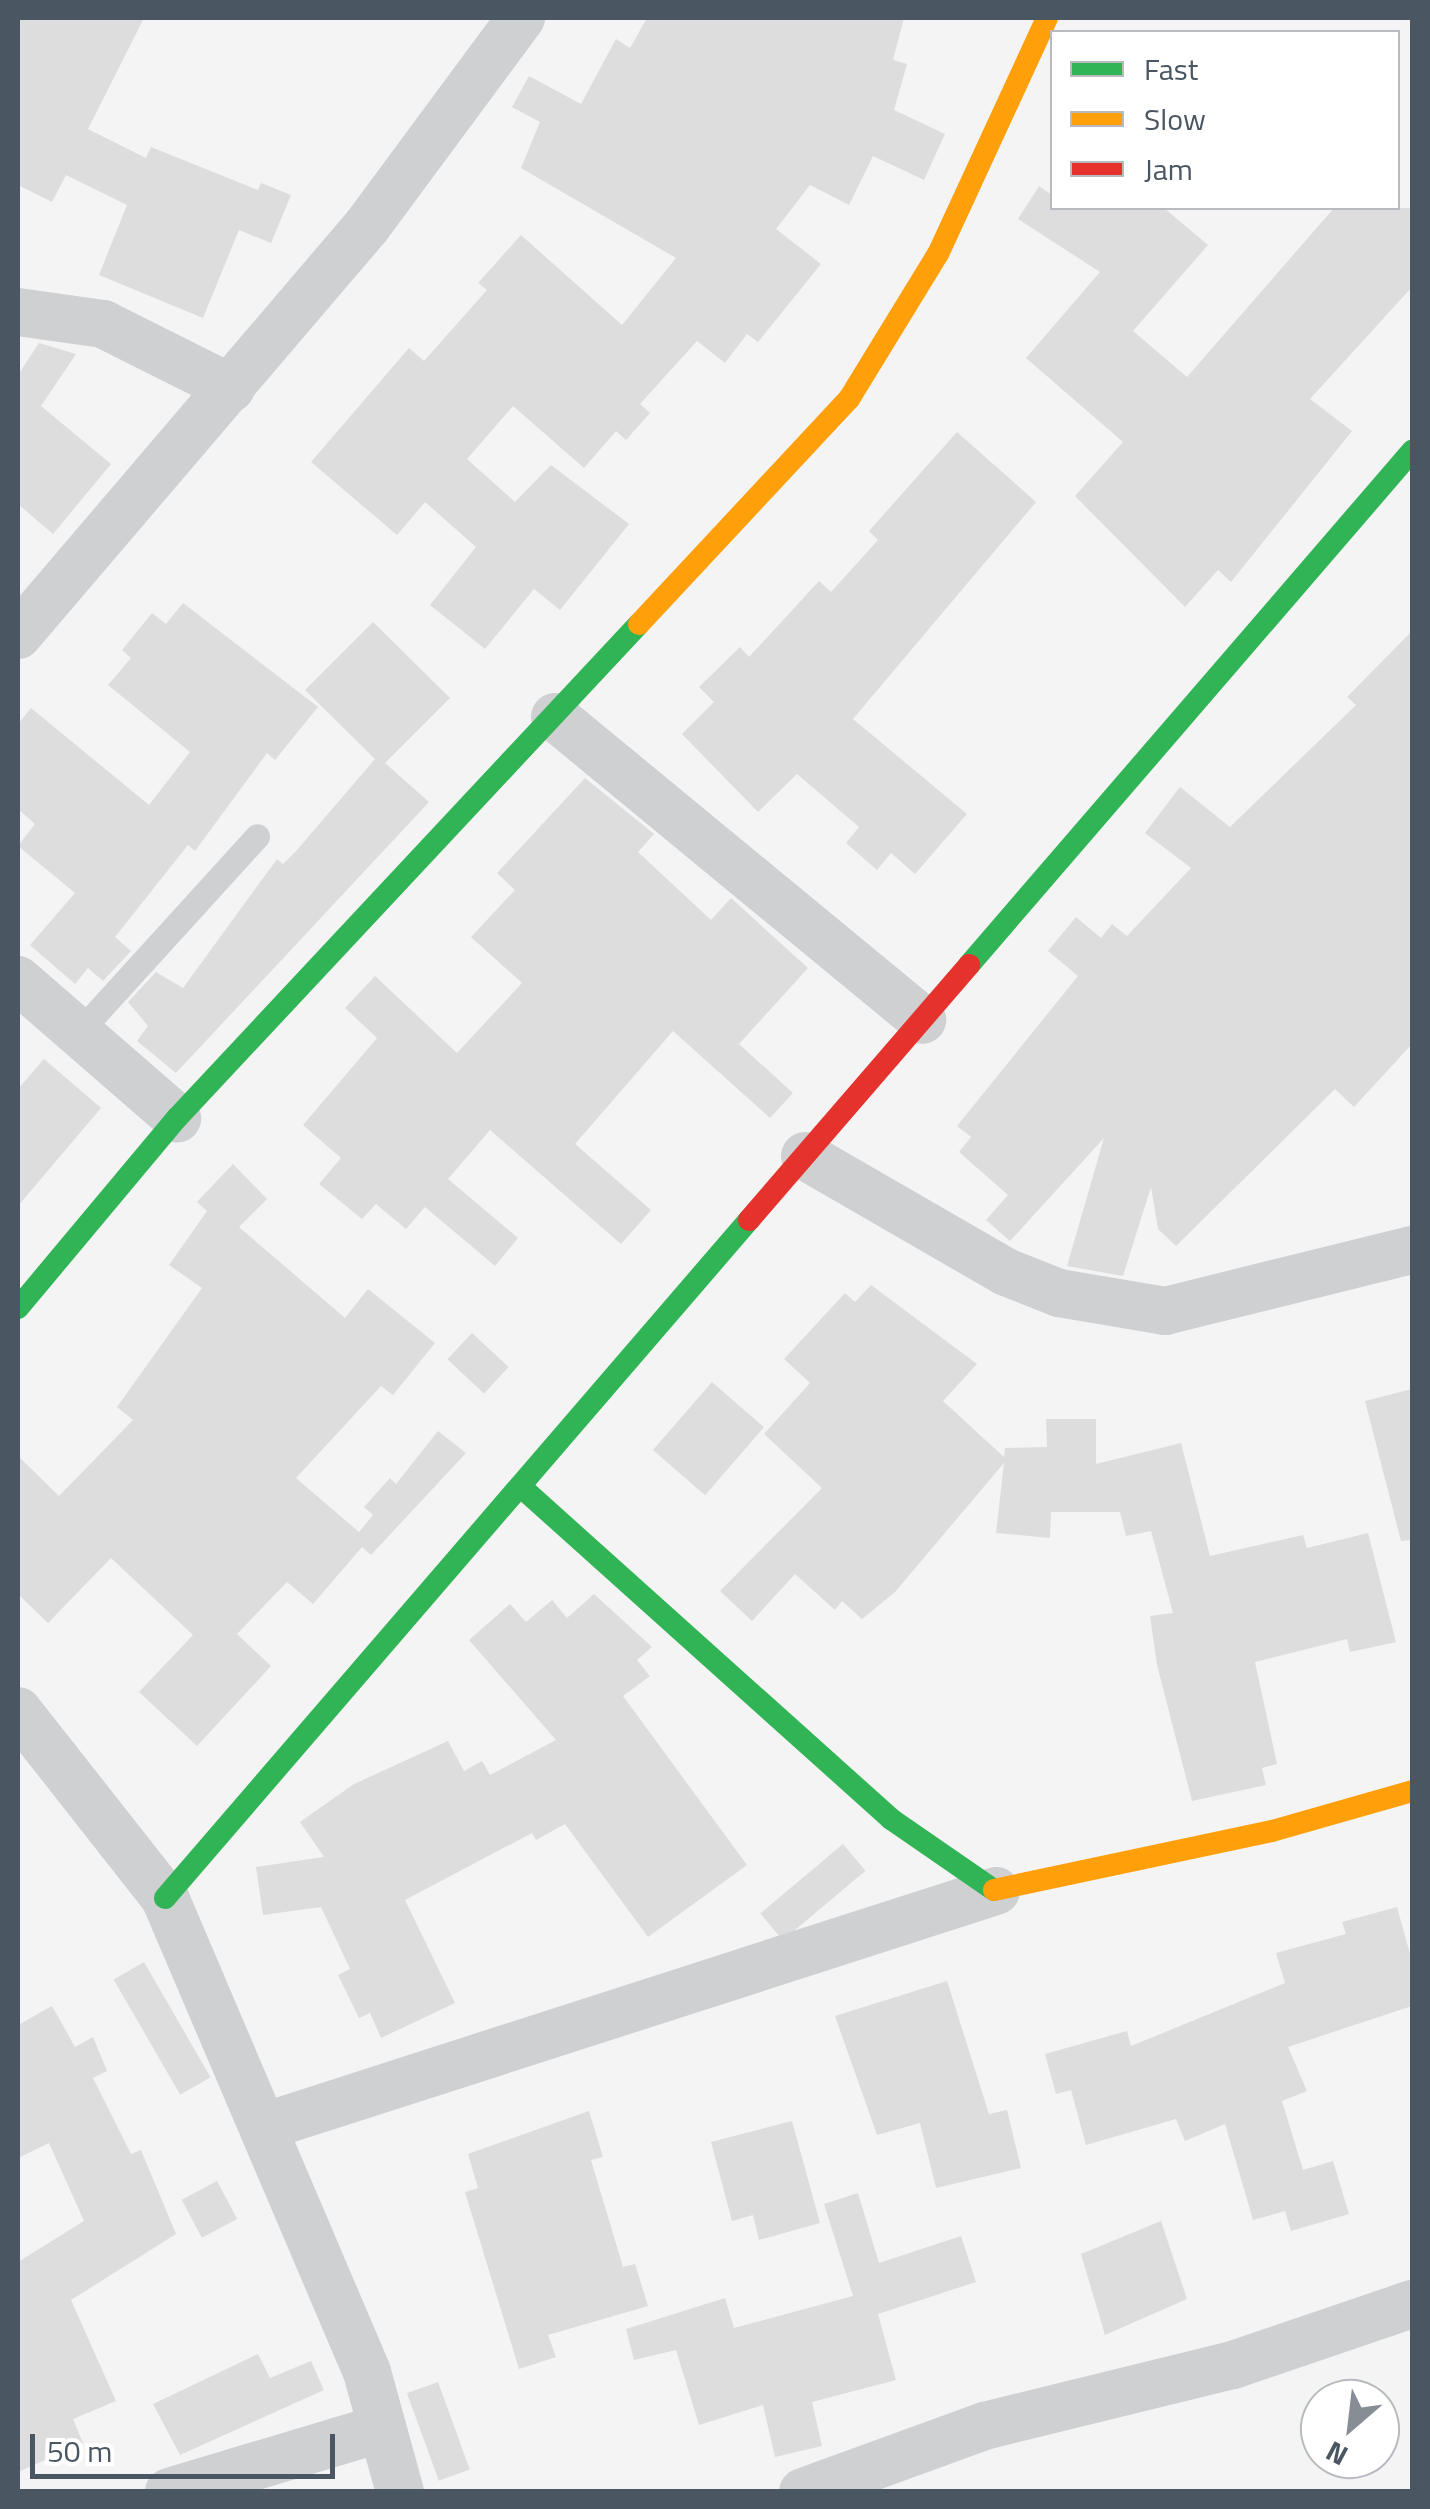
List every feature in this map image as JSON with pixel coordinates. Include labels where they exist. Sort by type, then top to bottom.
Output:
[{"type":"street","points":[[18,635],[366,226],[521,18]]},
{"type":"street","points":[[18,1308],[176,1118],[850,399],[938,254],[1047,18]]},
{"type":"street","points":[[18,312],[103,324],[232,388]]},
{"type":"street","points":[[165,1898],[1412,451]]},
{"type":"street","points":[[555,717],[922,1020]]},
{"type":"street","points":[[18,980],[176,1118]]},
{"type":"street","points":[[805,1156],[1006,1272],[1059,1293],[1165,1311],[1412,1250]]},
{"type":"street","points":[[520,1486],[892,1819],[996,1891]]},
{"type":"street","points":[[18,1711],[165,1898],[367,2372],[400,2492]]},
{"type":"street","points":[[263,2128],[996,1891],[1272,1831],[1412,1791]]},
{"type":"street","points":[[803,2492],[882,2478],[984,2426],[1233,2366],[1412,2304]]},
{"type":"street","points":[[169,2492],[382,2428]]},
{"type":"lane","points":[[78,1032],[257,836]]},
{"type":"building","points":[[18,18],[144,18],[88,129],[146,158],[151,147],[258,190],[261,183],[291,195],[271,243],[239,230],[203,318],[99,275],[127,205],[66,175],[52,202],[18,185]]},
{"type":"building","points":[[647,18],[904,18],[893,60],[907,64],[894,110],[945,134],[924,180],[873,156],[849,205],[810,185],[776,229],[821,264],[758,342],[747,334],[725,363],[697,341],[640,404],[650,413],[626,440],[616,431],[584,468],[513,406],[467,459],[515,502],[551,465],[629,524],[560,610],[534,589],[485,649],[430,605],[476,547],[425,502],[397,535],[311,462],[409,348],[424,361],[487,290],[478,283],[521,235],[622,325],[676,258],[521,168],[540,122],[512,107],[529,76],[581,104],[616,39],[630,48]]},
{"type":"building","points":[[1039,186],[1050,194],[1050,210],[1166,210],[1208,245],[1133,331],[1187,377],[1332,210],[1412,208],[1412,287],[1310,399],[1352,431],[1231,582],[1218,570],[1185,607],[1075,496],[1123,442],[1026,358],[1100,272],[1018,219]]},
{"type":"building","points":[[39,343],[76,354],[41,406],[111,464],[53,534],[18,504],[18,375]]},
{"type":"building","points":[[957,432],[1036,502],[853,719],[967,814],[915,874],[891,853],[877,870],[846,843],[859,827],[797,774],[758,812],[682,734],[714,702],[699,687],[740,647],[749,657],[819,581],[831,592],[878,540],[869,531]]},
{"type":"building","points":[[183,603],[318,707],[275,760],[267,753],[195,851],[188,845],[115,937],[131,951],[103,981],[88,968],[75,984],[30,945],[75,893],[18,846],[35,824],[18,809],[18,724],[31,708],[149,805],[190,752],[108,685],[131,658],[122,650],[152,613],[166,624]]},
{"type":"building","points":[[373,622],[450,698],[385,763],[429,802],[176,1073],[137,1041],[148,1026],[128,1002],[156,972],[183,988],[277,859],[283,864],[297,850],[375,759],[305,690]]},
{"type":"building","points":[[1412,631],[1412,1044],[1354,1107],[1335,1089],[1176,1246],[1158,1229],[1151,1187],[1123,1276],[1067,1266],[1104,1138],[1010,1241],[986,1220],[1008,1195],[959,1152],[971,1137],[957,1126],[1078,976],[1048,951],[1076,917],[1101,938],[1112,924],[1127,936],[1191,868],[1145,833],[1180,787],[1230,827],[1356,705],[1347,697]]},
{"type":"building","points":[[585,778],[654,834],[638,852],[711,920],[731,898],[808,968],[739,1044],[793,1093],[770,1118],[673,1031],[575,1144],[651,1210],[621,1244],[490,1130],[448,1179],[518,1238],[495,1266],[425,1207],[406,1229],[376,1204],[362,1219],[319,1184],[341,1158],[303,1125],[377,1038],[345,1008],[375,976],[457,1053],[522,983],[471,937],[515,890],[497,873]]},
{"type":"building","points":[[44,1059],[101,1108],[18,1206],[18,1089]]},
{"type":"building","points":[[233,1164],[267,1199],[239,1227],[345,1318],[368,1289],[435,1343],[393,1395],[381,1386],[296,1478],[359,1532],[373,1515],[364,1507],[390,1478],[396,1484],[438,1431],[466,1453],[371,1555],[362,1547],[313,1604],[287,1582],[237,1634],[271,1666],[197,1746],[139,1692],[193,1635],[111,1558],[48,1623],[18,1594],[18,1456],[59,1496],[133,1420],[117,1407],[202,1288],[169,1265],[207,1211],[197,1202]]},
{"type":"building","points":[[871,1285],[977,1364],[943,1401],[1004,1457],[1005,1448],[1047,1447],[1046,1419],[1096,1419],[1096,1464],[1181,1443],[1210,1556],[1303,1535],[1307,1548],[1368,1533],[1396,1642],[1350,1652],[1347,1639],[1255,1662],[1277,1764],[1262,1768],[1266,1785],[1192,1801],[1157,1665],[1150,1616],[1173,1613],[1151,1531],[1126,1536],[1120,1512],[1051,1512],[1050,1538],[996,1533],[1004,1463],[895,1592],[862,1619],[842,1601],[835,1610],[795,1574],[752,1621],[720,1591],[822,1488],[764,1434],[810,1383],[784,1359],[845,1293],[855,1302]]},
{"type":"building","points":[[472,1333],[509,1367],[484,1393],[447,1359]]},
{"type":"building","points":[[712,1382],[764,1427],[705,1495],[653,1450]]},
{"type":"building","points":[[1412,1389],[1412,1540],[1401,1541],[1365,1401]]},
{"type":"building","points":[[594,1594],[652,1647],[637,1660],[650,1676],[623,1696],[747,1865],[648,1937],[565,1824],[536,1840],[532,1833],[405,1900],[455,2003],[381,2038],[370,2013],[359,2018],[338,1975],[350,1969],[321,1907],[263,1915],[256,1867],[324,1857],[300,1822],[354,1784],[448,1741],[464,1771],[482,1761],[490,1775],[556,1740],[469,1640],[510,1604],[526,1622],[552,1600],[567,1618]]},
{"type":"building","points":[[843,1844],[865,1871],[783,1940],[760,1913]]},
{"type":"building","points":[[1397,1907],[1412,1961],[1412,2006],[1288,2047],[1307,2091],[1282,2101],[1303,2170],[1333,2161],[1349,2214],[1291,2231],[1285,2211],[1253,2220],[1225,2124],[1185,2141],[1176,2119],[1086,2145],[1071,2090],[1056,2094],[1045,2054],[1127,2031],[1131,2046],[1285,1983],[1276,1953],[1346,1934],[1342,1922]]},
{"type":"building","points":[[144,1962],[210,2077],[180,2095],[114,1980]]},
{"type":"building","points":[[947,1981],[989,2114],[1007,2110],[1021,2168],[936,2188],[920,2123],[877,2135],[835,2016]]},
{"type":"building","points":[[52,2006],[75,2047],[93,2037],[107,2071],[93,2078],[131,2154],[141,2150],[176,2234],[71,2300],[116,2401],[73,2419],[83,2443],[18,2472],[18,2262],[84,2221],[49,2143],[18,2158],[18,2025]]},
{"type":"building","points":[[589,2111],[603,2157],[591,2160],[623,2267],[635,2264],[648,2306],[548,2335],[556,2357],[519,2369],[465,2192],[478,2188],[468,2154]]},
{"type":"building","points":[[792,2121],[820,2223],[759,2240],[753,2215],[732,2221],[711,2142]]},
{"type":"building","points":[[217,2181],[237,2219],[202,2238],[182,2200]]},
{"type":"building","points":[[858,2193],[879,2263],[961,2236],[976,2282],[878,2314],[896,2380],[812,2402],[822,2446],[775,2457],[763,2405],[699,2425],[676,2350],[634,2360],[626,2329],[725,2298],[734,2328],[853,2296],[824,2204]]},
{"type":"building","points":[[1161,2221],[1187,2299],[1105,2335],[1081,2254]]},
{"type":"building","points":[[258,2354],[270,2378],[311,2361],[324,2390],[180,2455],[153,2404]]},
{"type":"building","points":[[438,2382],[470,2469],[439,2481],[407,2393]]},
{"type":"traffic: fast","points":[[969,965],[1412,451]]},
{"type":"traffic: fast","points":[[18,1308],[177,1118],[639,624]]},
{"type":"traffic: fast","points":[[165,1898],[749,1220]]},
{"type":"traffic: fast","points":[[520,1486],[891,1819],[994,1890]]},
{"type":"traffic: slow","points":[[639,624],[849,399],[938,254],[1047,18]]},
{"type":"traffic: slow","points":[[994,1890],[1272,1831],[1412,1791]]},
{"type":"traffic: jam","points":[[749,1220],[969,965]]}]
